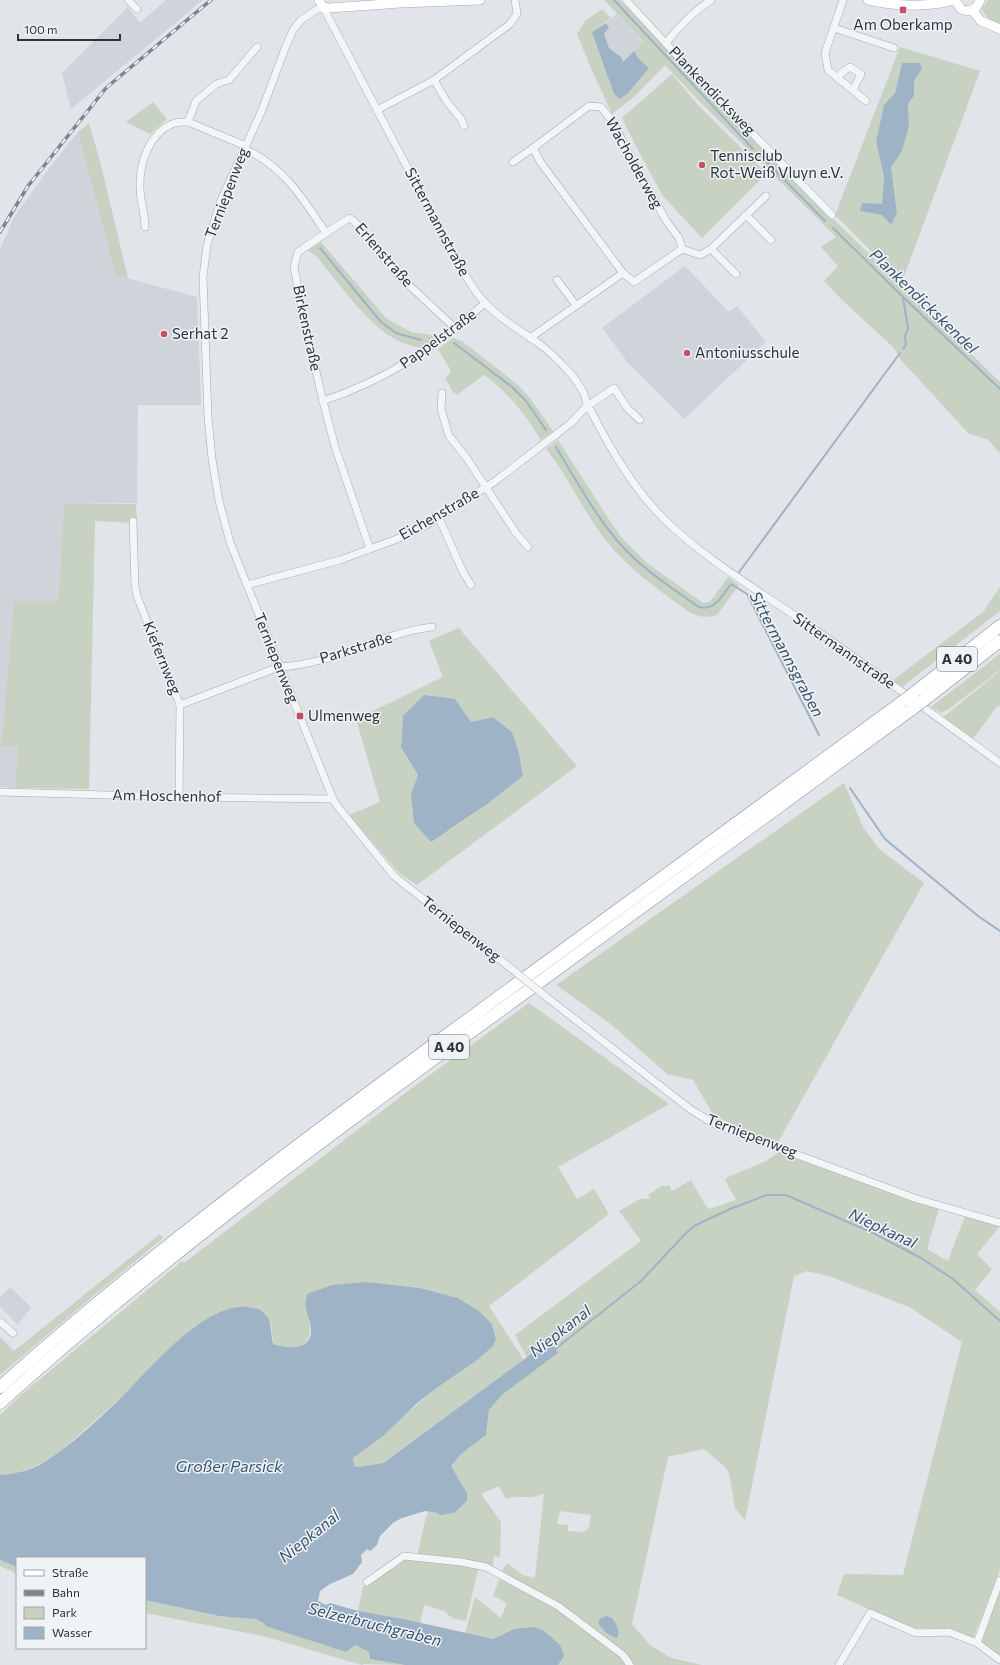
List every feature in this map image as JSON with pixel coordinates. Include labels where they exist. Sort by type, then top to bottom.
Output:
[{"type":"highway","name":"A 40","points":[[0,1403],[39,1368],[131,1291],[248,1198],[411,1075],[736,840],[907,706],[914,693],[1000,626]]},
{"type":"highway","name":"A 40","points":[[0,1387],[32,1358],[160,1251],[284,1156],[907,706],[924,700],[1000,641]]},
{"type":"street","points":[[128,0],[137,9]]},
{"type":"street","points":[[321,3],[329,8],[400,3],[480,0]]},
{"type":"street","points":[[377,110],[434,80],[510,24],[517,14],[515,0]]},
{"type":"street","name":"Plankendicksweg","points":[[626,0],[762,144],[832,215]]},
{"type":"street","points":[[666,43],[691,15],[711,0]]},
{"type":"street","points":[[844,0],[825,53],[828,70],[866,100]]},
{"type":"street","points":[[868,0],[904,5],[931,4],[954,0],[964,11],[972,10],[978,5],[980,0]]},
{"type":"street","name":"Sittermannstraße","points":[[321,3],[458,264],[485,304],[558,361],[576,382],[585,396],[586,407],[591,411],[613,452],[635,485],[655,509],[697,547],[813,628],[1000,763]]},
{"type":"street","name":"Terniepenweg","points":[[321,3],[304,17],[293,30],[262,110],[220,203],[207,245],[203,278],[204,343],[212,459],[230,542],[333,799],[348,821],[394,876],[690,1109],[714,1124],[917,1199],[1000,1223]]},
{"type":"street","points":[[972,10],[982,21],[1000,29]]},
{"type":"street","points":[[834,28],[894,48]]},
{"type":"street","points":[[188,122],[196,101],[216,84],[229,80],[257,47]]},
{"type":"street","points":[[838,79],[841,73],[850,67],[861,74],[853,90]]},
{"type":"street","points":[[434,80],[447,102],[461,119],[464,126]]},
{"type":"street","name":"Wacholderweg","points":[[513,162],[589,106],[601,106],[613,122],[633,162],[667,222],[679,238],[682,249]]},
{"type":"street","points":[[146,227],[140,187],[141,167],[145,154],[156,137],[165,129],[176,123],[188,122],[245,148],[275,168],[290,181],[303,197],[326,233]]},
{"type":"street","points":[[533,148],[541,163],[623,273],[634,282],[682,249],[700,254],[711,249],[766,196]]},
{"type":"street","points":[[746,216],[771,240]]},
{"type":"street","name":"Erlenstraße","points":[[326,233],[349,218],[354,221],[396,273],[456,329]]},
{"type":"street","name":"Birkenstraße","points":[[326,233],[298,252],[294,267],[305,325],[335,447],[370,549]]},
{"type":"street","points":[[711,249],[736,274]]},
{"type":"street","points":[[530,338],[623,273]]},
{"type":"street","points":[[557,280],[576,305]]},
{"type":"street","name":"Pappelstraße","points":[[323,401],[374,381],[410,362],[456,329],[485,304]]},
{"type":"street","points":[[586,407],[614,388],[628,409],[640,420]]},
{"type":"street","points":[[442,393],[441,409],[450,436],[466,457],[516,533],[528,547]]},
{"type":"street","name":"Eichenstraße","points":[[247,585],[340,560],[405,536],[439,518],[485,488],[565,428],[586,407]]},
{"type":"street","points":[[439,518],[463,572],[471,585]]},
{"type":"street","name":"Kiefernweg","points":[[133,521],[135,586],[137,596],[180,704],[179,797]]},
{"type":"street","name":"Parkstraße","points":[[280,667],[292,667],[350,652],[414,629],[432,627]]},
{"type":"street","points":[[180,704],[280,667]]},
{"type":"street","name":"Am Hoschenhof","points":[[0,792],[179,797],[333,799]]},
{"type":"street","points":[[0,1322],[13,1333]]},
{"type":"street","points":[[367,1582],[404,1556],[462,1562],[486,1567],[558,1606],[623,1655],[630,1665]]},
{"type":"street","points":[[977,1643],[1000,1580]]},
{"type":"street","points":[[839,1665],[870,1613],[916,1633],[949,1632],[977,1643],[1000,1660]]},
{"type":"shaded area","points":[[166,0],[203,0],[71,109],[62,73],[128,7],[140,23]]},
{"type":"shaded area","points":[[617,14],[643,42],[623,63],[621,57],[609,48],[604,34],[609,28],[606,23]]},
{"type":"shaded area","points":[[78,132],[115,275],[197,297],[201,405],[138,405],[137,503],[64,504],[58,601],[14,602],[1,745],[18,746],[15,788],[0,787],[0,250],[14,217],[50,167]]},
{"type":"shaded area","name":"Antoniusschule","points":[[685,266],[729,312],[737,306],[766,342],[684,419],[629,364],[602,328]]},
{"type":"shaded area","points":[[10,1287],[31,1307],[18,1325],[0,1307],[0,1297]]},
{"type":"green space","points":[[604,0],[620,0],[763,150],[1000,382],[1000,453],[987,439],[969,434],[901,360],[894,348],[841,299],[824,281],[838,266],[821,247],[836,237],[703,105],[665,65],[634,97],[612,114],[577,34],[585,21],[602,9],[611,18],[592,32],[638,81],[649,68],[639,59],[634,51],[643,41]]},
{"type":"green space","points":[[988,0],[1000,0],[1000,25],[989,19],[981,9]]},
{"type":"green space","points":[[900,47],[980,71],[902,282],[835,215]],"holes":[[[902,63],[922,69],[914,81],[914,96],[908,104],[909,126],[902,150],[891,167],[897,213],[891,225],[882,215],[861,211],[882,204],[884,177],[876,141],[884,105],[895,93]]]},
{"type":"green space","name":"Tennisclub Rot-Weiß Vluyn e.V.","points":[[672,74],[698,105],[764,171],[765,175],[702,238],[663,196],[622,118]]},
{"type":"green space","points":[[153,102],[167,119],[150,134],[126,122]]},
{"type":"green space","points":[[89,123],[100,161],[128,278],[115,275],[78,132]]},
{"type":"green space","points":[[321,242],[386,318],[411,332],[438,336],[421,348],[399,341],[381,330],[350,298],[317,257],[308,250]]},
{"type":"green space","points":[[453,338],[462,341],[518,385],[530,398],[553,431],[541,440],[516,404],[484,375],[457,395],[456,393],[454,394],[445,378],[450,373],[450,369],[437,350]]},
{"type":"green space","points":[[558,440],[621,537],[647,563],[703,603],[709,602],[712,599],[728,577],[739,585],[717,615],[703,617],[692,614],[662,593],[614,550],[593,522],[561,469],[546,449]]},
{"type":"green space","points":[[64,504],[136,504],[137,523],[95,521],[89,789],[15,788],[18,746],[1,746],[14,601],[58,601]]},
{"type":"green space","points":[[1000,587],[1000,611],[902,687],[892,681],[983,612]]},
{"type":"green space","points":[[457,626],[577,766],[417,885],[399,873],[349,815],[380,802],[356,719],[443,677],[429,641],[458,628]],"holes":[[[455,699],[471,722],[493,717],[512,732],[519,753],[523,776],[486,805],[449,831],[411,794],[418,775],[401,747],[403,716]]]},
{"type":"green space","points":[[1000,654],[1000,670],[949,709],[941,713],[931,707]]},
{"type":"green space","points":[[1000,671],[1000,707],[998,705],[973,739],[942,718]]},
{"type":"green space","points":[[844,783],[863,827],[879,849],[924,883],[777,1144],[714,1116],[693,1080],[667,1074],[612,1025],[556,985]]},
{"type":"green space","points":[[529,1003],[669,1104],[558,1167],[577,1199],[594,1189],[609,1214],[489,1306],[524,1360],[382,1463],[358,1467],[354,1466],[353,1458],[438,1387],[476,1361],[496,1339],[492,1324],[479,1311],[458,1298],[420,1288],[367,1282],[309,1320],[309,1337],[302,1346],[289,1348],[273,1344],[271,1323],[115,1403],[64,1448],[45,1462],[15,1474],[0,1475],[0,1415],[22,1394],[182,1261],[184,1263],[412,1088]]},
{"type":"green space","points":[[779,1152],[785,1152],[939,1209],[927,1249],[948,1261],[965,1216],[1000,1226],[977,1254],[992,1269],[975,1290],[1000,1312],[1000,1570],[973,1639],[948,1629],[912,1628],[837,1595],[844,1574],[903,1575],[962,1342],[909,1307],[831,1277],[807,1271],[794,1276],[745,1520],[735,1508],[729,1473],[726,1468],[704,1449],[668,1457],[632,1624],[650,1645],[671,1658],[702,1665],[631,1665],[560,1605],[502,1571],[507,1563],[523,1575],[535,1578],[544,1494],[532,1497],[514,1497],[506,1499],[499,1486],[481,1494],[501,1522],[500,1557],[494,1556],[493,1566],[417,1557],[426,1516],[428,1516],[427,1512],[438,1513],[467,1493],[451,1466],[461,1454],[486,1435],[489,1410],[503,1394],[523,1379],[549,1341],[527,1358],[515,1335],[641,1241],[619,1211],[640,1199],[650,1198],[648,1195],[663,1185],[664,1187],[669,1185],[672,1191],[691,1180],[706,1206],[710,1209],[736,1200],[725,1180],[726,1178],[766,1161]],"holes":[[[560,1511],[591,1515],[589,1528],[583,1532],[568,1531],[568,1525],[557,1524]]]},
{"type":"green space","points":[[160,1234],[163,1238],[0,1375],[0,1337],[14,1351]]},
{"type":"green space","points":[[407,1558],[479,1566],[466,1621],[452,1618],[444,1611],[424,1605],[420,1624],[358,1611],[363,1587],[399,1560]]},
{"type":"green space","points":[[0,1560],[16,1567],[16,1574],[0,1566]]},
{"type":"green space","points":[[499,1579],[502,1581],[504,1579],[558,1609],[621,1655],[628,1665],[558,1665],[564,1656],[514,1629],[493,1639],[465,1634],[475,1597],[501,1618],[507,1603],[493,1596]]},
{"type":"green space","points":[[1000,1589],[1000,1658],[981,1644]]},
{"type":"green space","points":[[146,1600],[219,1616],[254,1618],[265,1624],[265,1626],[346,1652],[355,1645],[369,1652],[370,1659],[405,1665],[362,1665],[263,1636],[146,1613]]},
{"type":"water","points":[[606,23],[609,28],[604,34],[609,48],[621,57],[623,62],[634,51],[639,59],[649,68],[628,93],[620,99],[614,94],[592,32]]},
{"type":"water","points":[[902,63],[920,63],[922,69],[914,81],[914,96],[908,104],[909,126],[902,151],[891,167],[897,213],[891,225],[882,215],[860,211],[862,203],[882,204],[884,177],[876,141],[884,105],[895,93]]},
{"type":"water","points":[[424,695],[455,699],[471,722],[493,717],[512,732],[519,753],[523,776],[486,805],[431,842],[414,823],[411,794],[418,775],[401,747],[403,716]]},
{"type":"water","name":"Großer Parsick","points":[[367,1282],[420,1288],[458,1298],[479,1311],[492,1324],[496,1339],[493,1346],[476,1361],[416,1404],[383,1436],[353,1458],[354,1466],[358,1467],[383,1463],[549,1341],[558,1353],[503,1394],[489,1410],[486,1435],[461,1454],[451,1466],[467,1493],[467,1501],[454,1513],[440,1515],[438,1513],[425,1511],[394,1522],[380,1536],[377,1545],[370,1551],[367,1549],[361,1555],[362,1562],[353,1574],[330,1584],[320,1591],[318,1601],[326,1605],[330,1603],[358,1611],[403,1619],[493,1639],[514,1629],[535,1627],[544,1631],[560,1645],[564,1656],[558,1665],[405,1665],[370,1659],[369,1652],[355,1645],[346,1652],[265,1626],[265,1624],[254,1618],[219,1616],[146,1600],[146,1557],[16,1557],[16,1567],[0,1560],[0,1475],[18,1473],[35,1467],[64,1448],[116,1403],[176,1343],[194,1328],[212,1316],[230,1309],[247,1307],[258,1309],[267,1316],[269,1320],[273,1344],[292,1347],[304,1344],[308,1341],[311,1335],[311,1328],[306,1308],[307,1294],[332,1285]]},
{"type":"water","points":[[607,1616],[612,1618],[616,1625],[618,1630],[617,1638],[606,1632],[598,1622],[601,1618]]},
{"type":"waterway","name":"Plankendickskendel","points":[[614,0],[753,149]]},
{"type":"waterway","name":"Plankendickskendel","points":[[758,153],[825,221]]},
{"type":"waterway","name":"Plankendickskendel","points":[[833,228],[1000,389]]},
{"type":"waterway","name":"Sittermannsgraben","points":[[320,248],[381,322],[396,333],[421,340]]},
{"type":"waterway","points":[[903,298],[908,328],[905,336],[906,345],[903,349]]},
{"type":"waterway","name":"Sittermannsgraben","points":[[454,343],[512,387],[526,401],[546,430]]},
{"type":"waterway","points":[[737,575],[900,353]]},
{"type":"waterway","name":"Sittermannsgraben","points":[[556,447],[602,521],[624,548],[642,566],[699,607],[705,608],[714,605],[718,602],[731,584],[747,594],[819,735]]},
{"type":"waterway","name":"Sittermannsgraben","points":[[850,788],[885,839],[978,916],[1000,931]]},
{"type":"waterway","name":"Niepkanal","points":[[554,1350],[641,1281],[687,1232],[696,1225],[730,1209],[767,1195],[786,1195],[873,1233],[921,1258],[953,1279],[1000,1321]]},
{"type":"railway","points":[[0,232],[28,186],[106,88],[211,0]]},
{"type":"place","name":"Am Oberkamp","points":[[903,10]]},
{"type":"place","name":"Tennisclub Rot-Weiß Vluyn e.V.","points":[[702,165]]},
{"type":"place","name":"Serhat 2","points":[[164,334]]},
{"type":"place","name":"Antoniusschule","points":[[687,353]]},
{"type":"place","name":"Ulmenweg","points":[[300,716]]},
{"type":"water label","name":"Selzerbruchgraben","points":[[375,1624]]}]
